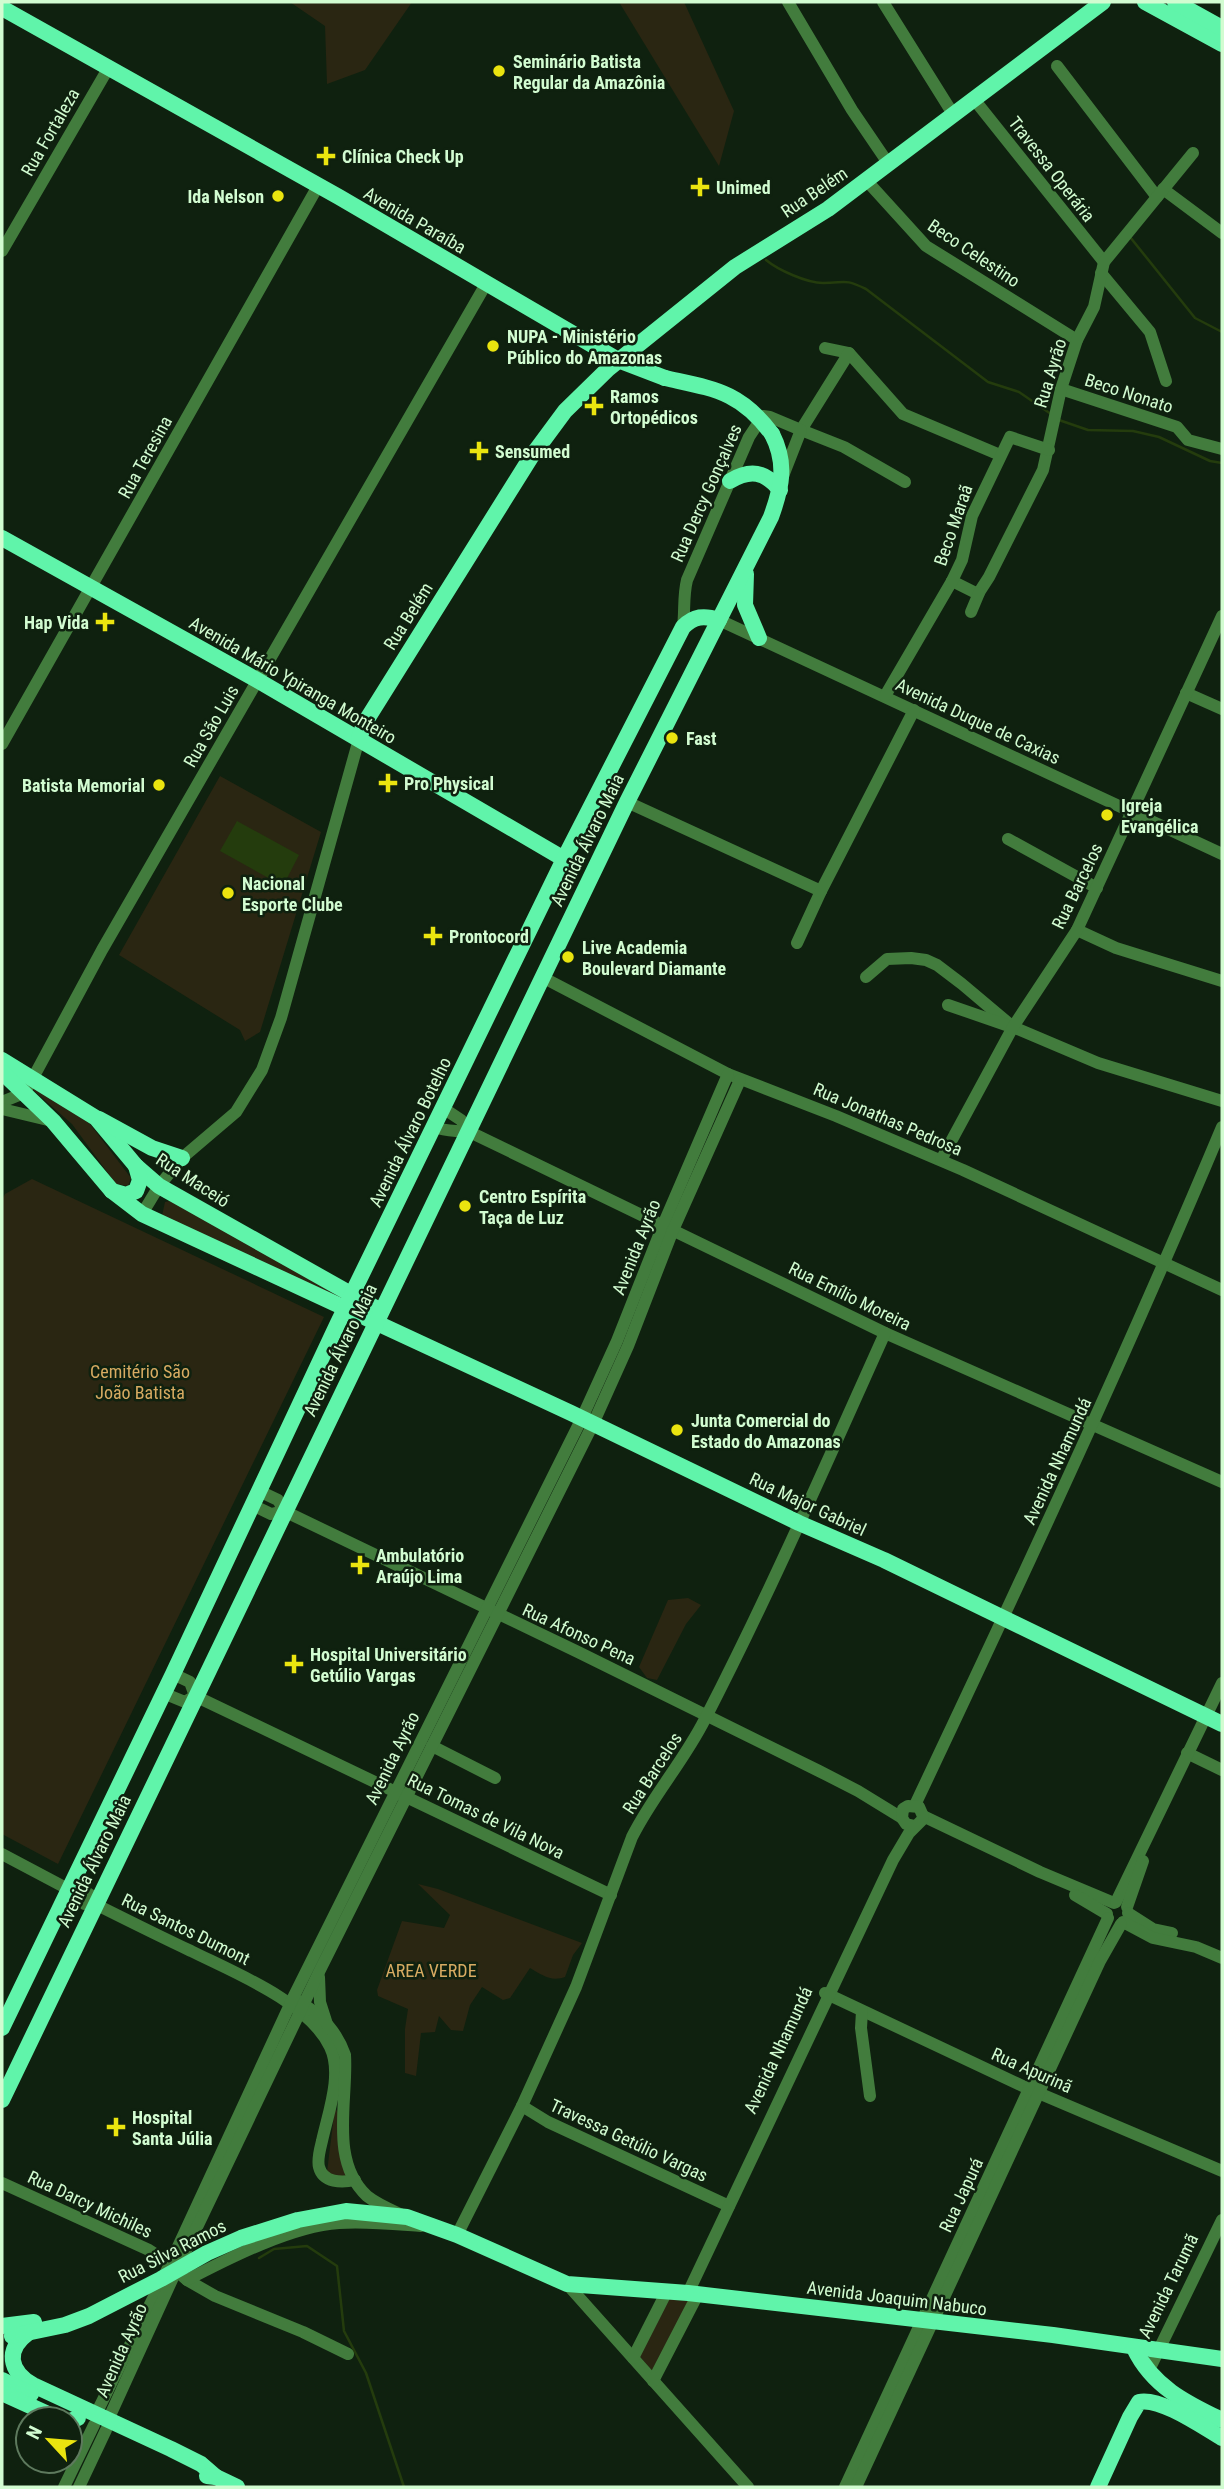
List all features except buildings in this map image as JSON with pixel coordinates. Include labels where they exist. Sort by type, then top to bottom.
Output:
[{"type":"main road","name":"Rua Belém","points":[[359,739],[364,724],[531,457],[565,411],[618,360],[735,267],[828,209],[1103,2]]},
{"type":"main road","points":[[1145,2],[1183,8],[1222,28]]},
{"type":"main road","name":"Avenida Paraíba","points":[[2,8],[318,186],[618,360],[735,397],[749,407],[772,434],[779,447],[781,483]]},
{"type":"main road","points":[[1183,8],[1222,44]]},
{"type":"main road","points":[[683,627],[701,616],[719,620],[771,517],[781,483],[760,473],[750,472],[730,481]]},
{"type":"main road","name":"Avenida Mário Ypiranga Monteiro","points":[[2,538],[257,680],[564,859]]},
{"type":"main road","points":[[747,567],[744,582],[745,605],[759,638]]},
{"type":"main road","name":"Avenida Álvaro Maia","points":[[2,2100],[542,976],[719,620]]},
{"type":"main road","name":"Avenida Álvaro Botelho","points":[[163,1693],[564,859],[683,627]]},
{"type":"main road","name":"Rua Maceió","points":[[2,1059],[96,1118],[136,1166],[159,1186],[378,1317]]},
{"type":"main road","name":"Rua Maceió","points":[[2,1072],[53,1121],[112,1191],[142,1214],[349,1302]]},
{"type":"main road","points":[[96,1118],[152,1148],[182,1158]]},
{"type":"main road","points":[[112,1191],[126,1195],[136,1191],[140,1180],[136,1166]]},
{"type":"main road","name":"Rua Major Gabriel","points":[[378,1317],[587,1421],[799,1523],[884,1560],[1222,1724]]},
{"type":"main road","name":"Avenida Álvaro Maia","points":[[2,2028],[163,1693]]},
{"type":"main road","name":"Rua Silva Ramos","points":[[14,2332],[65,2325],[89,2316],[173,2274],[207,2253],[241,2238],[298,2220],[346,2211],[407,2217],[436,2226],[567,2284]]},
{"type":"main road","name":"Avenida Joaquim Nabuco","points":[[567,2284],[683,2292],[1053,2335],[1222,2359]]},
{"type":"main road","points":[[107,2306],[93,2305],[34,2322],[14,2332],[20,2339],[13,2355],[13,2364],[20,2376],[101,2422],[201,2465],[216,2477],[237,2487]]},
{"type":"main road","points":[[1134,2347],[1169,2393],[1222,2420]]},
{"type":"main road","points":[[2,2380],[48,2405]]},
{"type":"main road","points":[[2,2393],[28,2405]]},
{"type":"main road","points":[[1098,2487],[1139,2402],[1160,2404],[1222,2438]]},
{"type":"main road","points":[[84,2420],[101,2422]]},
{"type":"street","points":[[2,8],[5,2]]},
{"type":"street","points":[[788,2],[852,110],[888,163]]},
{"type":"street","points":[[883,2],[953,114]]},
{"type":"street","points":[[1057,66],[1160,193],[1222,233]]},
{"type":"street","name":"Rua Fortaleza","points":[[2,251],[109,67]]},
{"type":"street","name":"Travessa Operária","points":[[974,98],[1150,332],[1166,380]]},
{"type":"street","name":"Rua Ayrão","points":[[971,612],[1043,470],[1061,389],[1077,340],[1091,317],[1102,268],[1193,153]]},
{"type":"street","name":"Beco Celestino","points":[[866,180],[926,246],[1077,340]]},
{"type":"street","name":"Rua Teresina","points":[[2,744],[318,186]]},
{"type":"street","name":"Rua São Luis","points":[[24,1093],[102,950],[486,284]]},
{"type":"street","points":[[825,348],[849,353],[903,415],[1000,455]]},
{"type":"street","points":[[781,483],[801,430],[849,353]]},
{"type":"street","name":"Beco Nonato","points":[[1061,389],[1177,427],[1188,440],[1222,449]]},
{"type":"street","name":"Rua Dercy Gonçalves","points":[[683,627],[683,594],[687,580],[748,437],[762,415],[771,416],[801,430]]},
{"type":"street","points":[[801,430],[844,447],[905,482]]},
{"type":"street","name":"Beco Maraã","points":[[885,696],[952,581],[962,560],[972,516],[1010,437],[1049,450]]},
{"type":"street","points":[[952,581],[979,593]]},
{"type":"street","name":"Rua Barcelos","points":[[941,1160],[1013,1027],[1077,930],[1222,616]]},
{"type":"street","name":"Avenida Duque de Caxias","points":[[719,620],[1222,854]]},
{"type":"street","points":[[1186,693],[1222,709]]},
{"type":"street","points":[[797,943],[914,710]]},
{"type":"street","name":"Rua Belém","points":[[142,1214],[159,1186],[182,1158],[236,1112],[257,1078],[273,1044],[359,739]]},
{"type":"street","points":[[627,802],[821,891]]},
{"type":"street","points":[[1008,839],[1097,888]]},
{"type":"street","points":[[1077,930],[1116,947],[1222,981]]},
{"type":"street","points":[[866,977],[887,959],[926,960],[962,984],[1013,1027]]},
{"type":"street","name":"Rua Jonathas Pedrosa","points":[[542,976],[727,1074],[941,1160],[1222,1290]]},
{"type":"street","points":[[948,1005],[1013,1027],[1098,1063],[1222,1101]]},
{"type":"street","name":"Avenida Ayrão","points":[[64,2487],[101,2422],[173,2274],[214,2180],[297,2005],[587,1421],[623,1343],[727,1074]]},
{"type":"street","name":"Avenida Ayrão","points":[[668,1227],[740,1080]]},
{"type":"street","points":[[2,1101],[24,1093]]},
{"type":"street","name":"Rua Emílio Moreira","points":[[443,1108],[461,1120],[468,1131]]},
{"type":"street","points":[[2,1109],[53,1121]]},
{"type":"street","name":"Rua Emílio Moreira","points":[[434,1127],[450,1132],[468,1131],[885,1333],[1222,1482]]},
{"type":"street","name":"Avenida Nhamundá","points":[[653,2381],[683,2292],[893,1860],[1094,1424],[1222,1127]]},
{"type":"street","name":"Rua Barcelos","points":[[457,2235],[522,2106],[576,1987],[624,1856],[643,1816],[677,1768],[707,1716],[885,1333]]},
{"type":"street","name":"Rua Afonso Pena","points":[[255,1498],[278,1500],[284,1511],[912,1817],[1153,1929],[1222,1950]]},
{"type":"street","name":"Avenida Ayrão","points":[[297,2005],[320,1970],[401,1795],[432,1746],[491,1612]]},
{"type":"street","name":"Rua Tomas de Vila Nova","points":[[173,1674],[190,1682],[195,1696]]},
{"type":"street","name":"Rua Japurá","points":[[845,2487],[927,2321],[1034,2091],[1100,1961],[1159,1814],[1222,1683]]},
{"type":"street","name":"Rua Tomas de Vila Nova","points":[[163,1693],[180,1701],[195,1696],[611,1895]]},
{"type":"street","points":[[432,1746],[495,1778]]},
{"type":"street","points":[[1187,1753],[1222,1770]]},
{"type":"street","name":"Rua Santos Dumont","points":[[2,1854],[68,1889],[86,1892],[92,1896],[95,1904],[261,1986],[327,2024],[341,2043],[345,2055],[343,2136],[347,2161],[361,2189],[374,2201],[407,2217]]},
{"type":"street","name":"Rua Afonso Pena","points":[[1197,1944],[1222,1958]]},
{"type":"street","points":[[320,1970],[318,1992],[327,2024]]},
{"type":"street","name":"Rua Apurinã","points":[[827,1994],[1034,2091],[1222,2171]]},
{"type":"street","name":"Rua Santos Dumont","points":[[297,2005],[329,2045],[334,2058],[332,2093],[319,2157],[320,2170],[327,2179],[355,2180]]},
{"type":"street","points":[[862,2011],[861,2028],[870,2096]]},
{"type":"street","name":"Travessa Getúlio Vargas","points":[[522,2106],[548,2122],[726,2205]]},
{"type":"street","name":"Rua Darcy Michiles","points":[[2,2183],[149,2250],[173,2274],[222,2300],[303,2332],[348,2354]]},
{"type":"street","name":"Avenida Tarumã","points":[[1149,2370],[1222,2220]]},
{"type":"street","name":"Rua Silva Ramos","points":[[173,2274],[247,2252],[317,2226],[352,2223],[436,2226]]},
{"type":"street","name":"Rua Silva Ramos","points":[[567,2284],[748,2487]]},
{"type":"street","name":"Avenida Nhamundá","points":[[633,2358],[683,2292]]},
{"type":"street","name":"Rua Japurá","points":[[856,2487],[927,2321]]},
{"type":"street","name":"Avenida Ayrão","points":[[79,2487],[101,2422]]},
{"type":"green space","points":[[290,2],[412,2],[365,70],[327,84],[325,26]]},
{"type":"green space","points":[[619,2],[684,2],[734,111],[719,166]]},
{"type":"green space","name":"Nacional Esporte Clube","points":[[220,776],[321,832],[260,1032],[245,1041],[240,1030],[119,955]]},
{"type":"green space","points":[[9,1069],[90,1124],[131,1178],[128,1186],[116,1184],[72,1124]]},
{"type":"green space","name":"Cemitério São João Batista","points":[[32,1179],[324,1317],[58,1864],[2,1834],[2,1200],[5,1194]]},
{"type":"green space","points":[[170,1201],[346,1298],[344,1302],[162,1216],[165,1202]]},
{"type":"green space","points":[[688,1598],[701,1605],[686,1624],[657,1680],[647,1678],[639,1667],[668,1600]]},
{"type":"green space","name":"AREA VERDE","points":[[418,1884],[582,1943],[573,1955],[565,1977],[551,1978],[530,1968],[510,1998],[503,2000],[482,1987],[470,2005],[463,2031],[451,2030],[439,2016],[435,2032],[421,2033],[416,2076],[405,2073],[408,2009],[378,1996],[377,1990],[402,1921],[444,1928],[450,1915]]},
{"type":"green space","points":[[335,2107],[340,2117],[350,2175],[336,2177],[327,2172]]},
{"type":"green space","points":[[668,2294],[693,2297],[656,2375],[639,2356]]},
{"type":"shaded area","points":[[237,821],[299,855],[283,886],[220,851]]},
{"type":"waterway","points":[[1130,237],[1195,318],[1222,332]]},
{"type":"waterway","points":[[766,260],[785,272],[809,281],[848,282],[866,289],[988,382],[1019,392],[1051,414]]},
{"type":"waterway","points":[[1059,420],[1088,430],[1133,431],[1159,437],[1210,461],[1222,463]]},
{"type":"waterway","points":[[259,2258],[274,2249],[307,2246],[337,2266],[344,2331],[366,2373],[404,2487]]},
{"type":"place","name":"Seminário Batista Regular da Amazônia","points":[[499,71]]},
{"type":"place","name":"Clínica Check Up","points":[[326,156]]},
{"type":"place","name":"Unimed","points":[[700,187]]},
{"type":"place","name":"Ida Nelson","points":[[278,196]]},
{"type":"place","name":"NUPA - Ministério Público do Amazonas","points":[[493,346]]},
{"type":"place","name":"Ramos Ortopédicos","points":[[594,406]]},
{"type":"place","name":"Sensumed","points":[[479,451]]},
{"type":"place","name":"Hap Vida","points":[[105,622]]},
{"type":"place","name":"Fast","points":[[672,738]]},
{"type":"place","name":"Pro Physical","points":[[388,783]]},
{"type":"place","name":"Batista Memorial","points":[[159,785]]},
{"type":"place","name":"Igreja Evangélica","points":[[1107,815]]},
{"type":"place","name":"Nacional Esporte Clube","points":[[228,893]]},
{"type":"place","name":"Prontocord","points":[[433,936]]},
{"type":"place","name":"Live Academia Boulevard Diamante","points":[[568,957]]},
{"type":"place","name":"Centro Espírita Taça de Luz","points":[[465,1206]]},
{"type":"place","name":"Junta Comercial do Estado do Amazonas","points":[[677,1430]]},
{"type":"place","name":"Ambulatório Araújo Lima","points":[[360,1565]]},
{"type":"place","name":"Hospital Universitário Getúlio Vargas","points":[[294,1664]]},
{"type":"place","name":"Hospital Santa Júlia","points":[[116,2127]]}]
